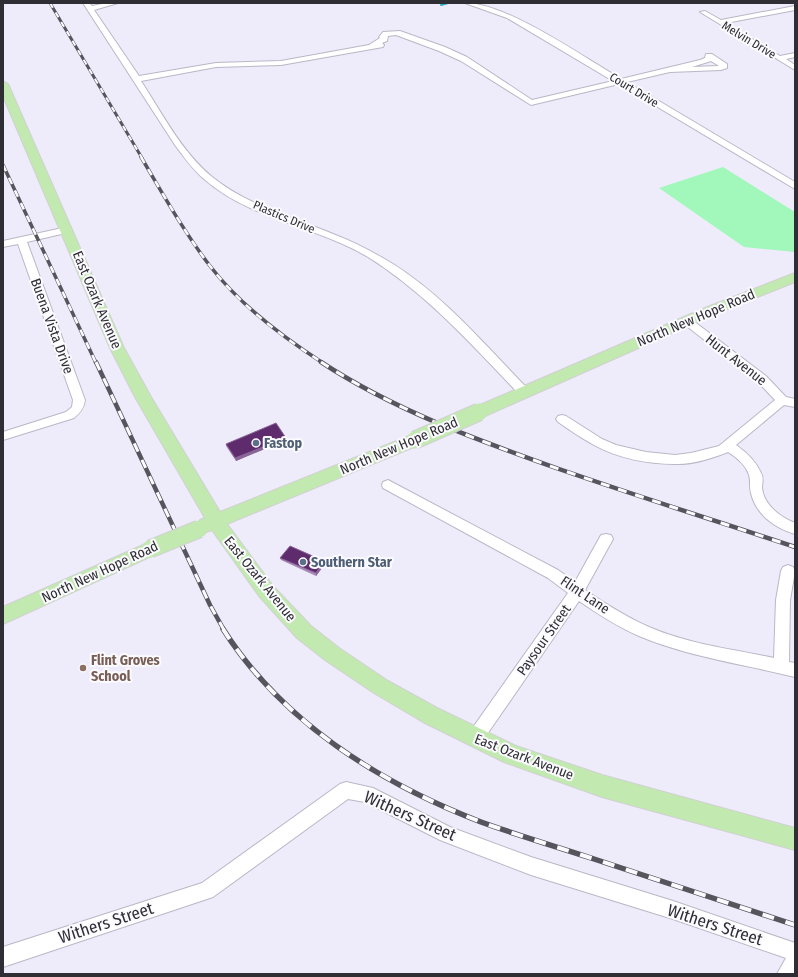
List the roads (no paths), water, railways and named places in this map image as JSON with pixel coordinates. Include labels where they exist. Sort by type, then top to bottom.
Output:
[{"type":"main road","name":"East Ozark Avenue","points":[[3,84],[125,365],[143,397],[207,525],[250,571],[285,613],[304,632],[332,654],[430,715],[512,755],[602,786],[795,839]]},
{"type":"main road","name":"North New Hope Road","points":[[3,616],[150,549],[415,440],[688,322],[792,280]]},
{"type":"street","points":[[88,6],[115,3]]},
{"type":"street","name":"Court Drive","points":[[468,3],[496,12],[520,23],[795,186]]},
{"type":"street","name":"Plastics Drive","points":[[88,6],[176,142],[210,179],[242,199],[347,243],[394,269],[436,303],[524,392]]},
{"type":"street","points":[[720,22],[795,8]]},
{"type":"street","name":"Melvin Drive","points":[[703,12],[795,68]]},
{"type":"street","points":[[137,80],[216,65],[281,63],[372,46],[395,40],[417,40],[464,59],[531,103],[618,81],[703,62],[709,59],[709,56],[724,66],[721,68],[685,68],[668,70]]},
{"type":"street","points":[[779,58],[795,55]]},
{"type":"street","points":[[3,244],[67,230]]},
{"type":"street","name":"Buena Vista Drive","points":[[3,436],[63,418],[75,412],[80,400],[22,240]]},
{"type":"street","name":"Hunt Avenue","points":[[688,322],[762,380],[782,400]]},
{"type":"street","points":[[562,419],[598,442],[613,449],[646,457],[675,460],[714,453],[729,446],[782,400],[795,404]]},
{"type":"street","points":[[729,446],[743,456],[751,465],[756,474],[756,488],[760,501],[768,512],[776,520],[795,529]]},
{"type":"street","name":"Flint Lane","points":[[388,485],[553,574],[609,613],[656,637],[688,647],[795,670]]},
{"type":"street","name":"Paysour Street","points":[[475,738],[578,592],[606,538]]},
{"type":"street","points":[[781,666],[783,600],[788,571]]},
{"type":"street","name":"Withers Street","points":[[3,957],[206,891],[231,875],[346,790],[367,794],[446,834],[531,866],[672,910],[795,952]]},
{"type":"street","points":[[787,974],[795,961]]},
{"type":"waterway","points":[[441,5],[448,3]]},
{"type":"railway","points":[[50,3],[142,158]]},
{"type":"railway","points":[[141,157],[191,240],[210,266],[234,294],[277,331],[323,363]]},
{"type":"railway","points":[[3,165],[96,363]]},
{"type":"railway","points":[[96,362],[210,605],[224,630]]},
{"type":"railway","points":[[321,362],[377,395],[437,423],[467,435],[588,479],[795,547]]},
{"type":"railway","points":[[223,629],[247,662],[274,693],[304,721],[336,746],[406,788],[443,806],[495,827],[795,925]]},
{"type":"place","name":"Fastop","points":[[256,443]]},
{"type":"place","name":"Southern Star","points":[[303,562]]},
{"type":"place","name":"Flint Groves School","points":[[83,668]]}]
